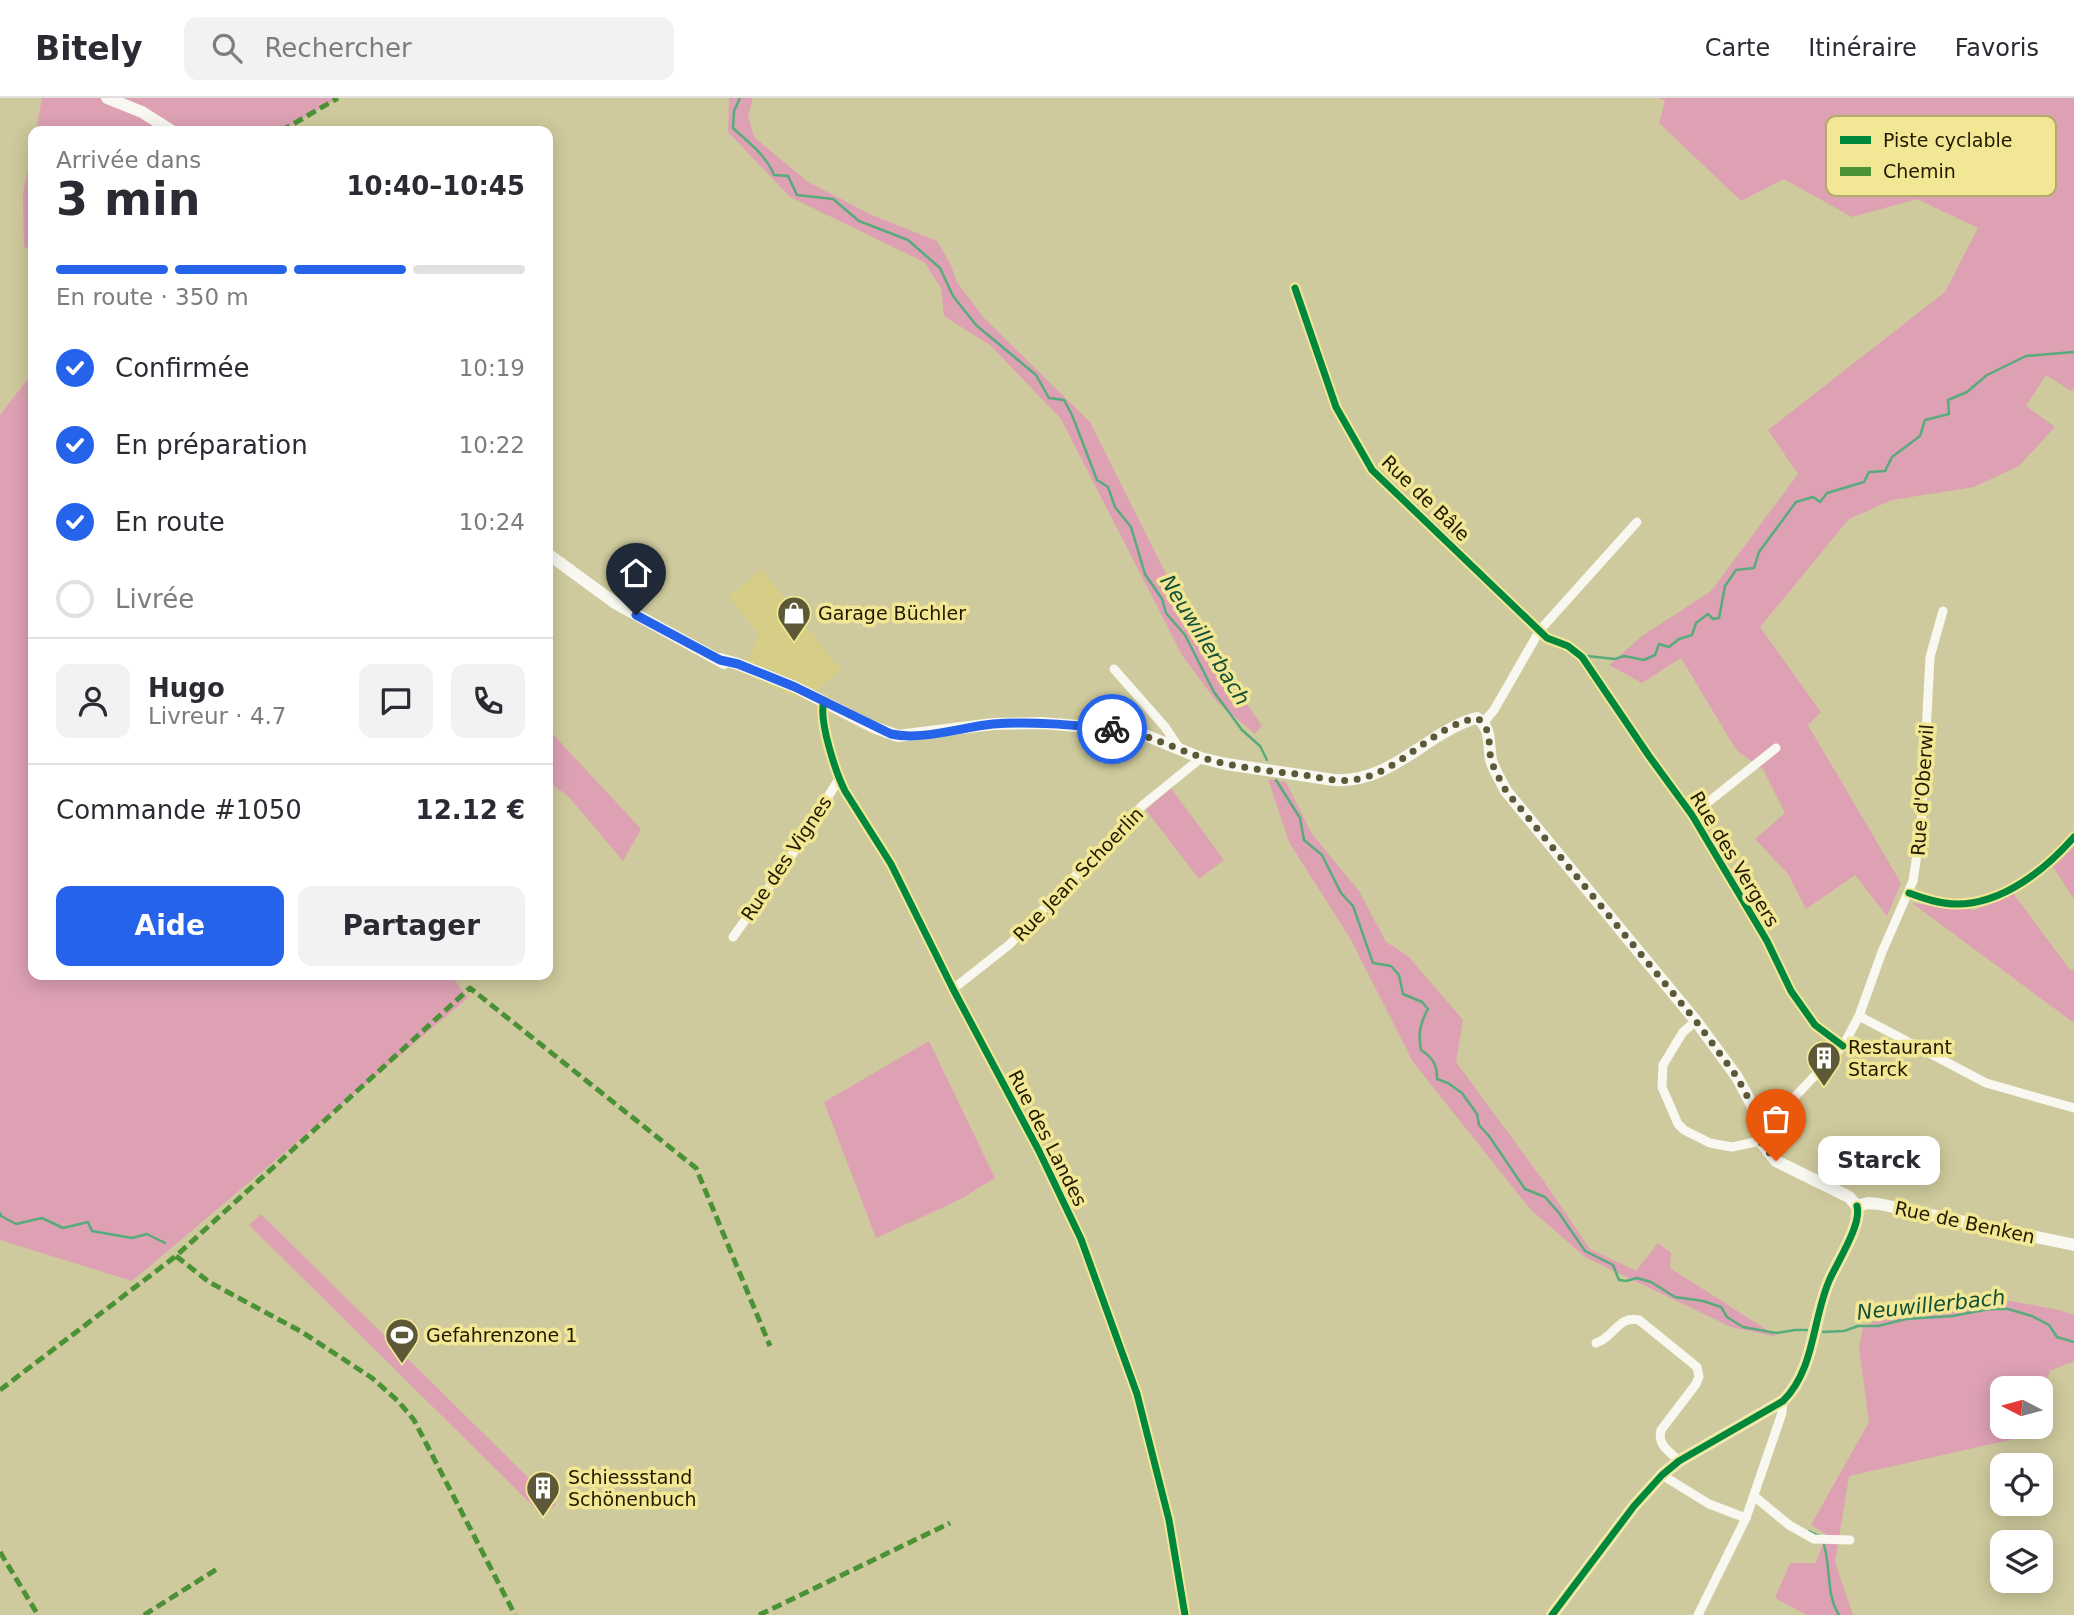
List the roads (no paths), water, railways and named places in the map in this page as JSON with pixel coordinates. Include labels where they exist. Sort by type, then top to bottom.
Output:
[{"type":"street","points":[[107,98],[142,112],[164,126]]},
{"type":"street","name":"Rue de Bâle","points":[[1295,288],[1332,397],[1372,470],[1540,630]]},
{"type":"street","points":[[1483,723],[1494,710],[1540,630],[1637,522]]},
{"type":"street","points":[[553,558],[615,603],[720,660],[738,664],[898,736],[993,724],[1041,723],[1116,729],[1145,735],[1201,758],[1226,764],[1350,781],[1386,769],[1467,720],[1477,718],[1483,723],[1488,732],[1492,762],[1506,791],[1696,1021],[1737,1077],[1753,1107],[1760,1141],[1776,1161],[1849,1197],[1857,1206],[1857,1221],[1822,1300],[1805,1369],[1796,1388],[1783,1401],[1679,1461],[1662,1475],[1634,1506],[1552,1615]]},
{"type":"street","name":"Rue d'Oberwil","points":[[1757,1128],[1769,1124],[1843,1046],[1859,1016],[1882,952],[1909,893],[1920,850],[1930,657],[1943,611]]},
{"type":"street","name":"Rue des Vergers","points":[[1540,630],[1547,638],[1568,646],[1582,657],[1648,756],[1692,815],[1767,941],[1791,991],[1815,1025],[1843,1046]]},
{"type":"street","points":[[1114,669],[1166,727],[1179,748]]},
{"type":"street","name":"Rue des Landes","points":[[824,701],[823,715],[839,779],[849,800],[891,864],[953,989],[1058,1187],[1081,1239],[1137,1394],[1163,1493],[1185,1615]]},
{"type":"street","points":[[1692,815],[1776,748]]},
{"type":"street","name":"Rue Jean Schoerlin","points":[[953,989],[1010,944],[1143,804],[1201,758]]},
{"type":"street","name":"Rue des Vignes","points":[[733,937],[788,861],[839,779]]},
{"type":"street","points":[[1909,893],[1945,903],[1978,901],[2033,876],[2074,836]]},
{"type":"street","points":[[1859,1016],[1986,1083],[2074,1108]]},
{"type":"street","points":[[1696,1021],[1683,1032],[1663,1065],[1662,1087],[1678,1124],[1710,1143],[1731,1147],[1760,1141]]},
{"type":"street","name":"Rue de Benken","points":[[1857,1206],[1879,1204],[2074,1245]]},
{"type":"street","points":[[1596,1343],[1602,1341],[1626,1319],[1633,1318],[1697,1367],[1699,1377],[1696,1384],[1661,1430],[1659,1437],[1662,1445],[1679,1461]]},
{"type":"street","points":[[1698,1615],[1746,1518],[1771,1438],[1782,1413],[1783,1401]]},
{"type":"street","points":[[1662,1475],[1709,1504],[1746,1518]]},
{"type":"street","points":[[1754,1496],[1789,1525],[1814,1539],[1850,1540]]},
{"type":"waterway","name":"Neuwillerbach","points":[[740,98],[734,111],[733,128],[762,155],[774,175],[788,176],[797,195],[833,199],[859,221],[908,240],[940,268],[953,296],[976,325],[1036,375],[1049,398],[1064,400],[1097,480],[1108,487],[1115,507],[1131,527],[1145,574],[1162,599],[1166,613],[1185,635],[1214,692],[1242,730],[1260,746],[1267,760]]},
{"type":"waterway","points":[[1587,656],[1615,659],[1624,656],[1644,660],[1655,655],[1659,644],[1669,647],[1679,639],[1692,635],[1696,623],[1708,614],[1713,619],[1719,618],[1725,586],[1736,570],[1754,568],[1759,552],[1796,502],[1813,497],[1820,502],[1827,493],[1864,482],[1869,472],[1885,471],[1892,457],[1920,436],[1925,420],[1949,414],[1948,400],[1967,392],[1987,375],[2026,356],[2074,352]]},
{"type":"waterway","name":"Neuwillerbach","points":[[1276,780],[1300,818],[1304,840],[1322,855],[1341,893],[1353,906],[1373,963],[1391,966],[1399,975],[1403,994],[1422,1002],[1428,1009],[1420,1029],[1420,1044],[1421,1050],[1434,1062],[1437,1079],[1462,1093],[1477,1114],[1479,1125],[1525,1189],[1545,1197],[1585,1251],[1613,1265],[1619,1280],[1637,1278],[1651,1282],[1675,1297],[1721,1307],[1727,1317],[1743,1327],[1776,1333],[1807,1330]]},
{"type":"waterway","points":[[0,1213],[16,1224],[42,1218],[63,1228],[88,1222],[92,1231],[132,1238],[147,1234],[165,1243]]},
{"type":"waterway","name":"Neuwillerbach","points":[[1823,1332],[1844,1331],[1858,1326],[1878,1326],[1906,1319],[2008,1309],[2032,1316],[2049,1325],[2057,1337],[2074,1342]]},
{"type":"waterway","points":[[1809,1531],[1819,1536]]},
{"type":"waterway","points":[[1824,1545],[1830,1590],[1839,1615]]},
{"type":"place","name":"Garage Büchler","points":[[794,643]]},
{"type":"place","name":"Restaurant Starck","points":[[1824,1088]]},
{"type":"place","name":"Starck","points":[[1776,1161]]},
{"type":"place","name":"Gefahrenzone 1","points":[[402,1365]]},
{"type":"place","name":"Schiessstand Schönenbuch","points":[[543,1518]]}]
